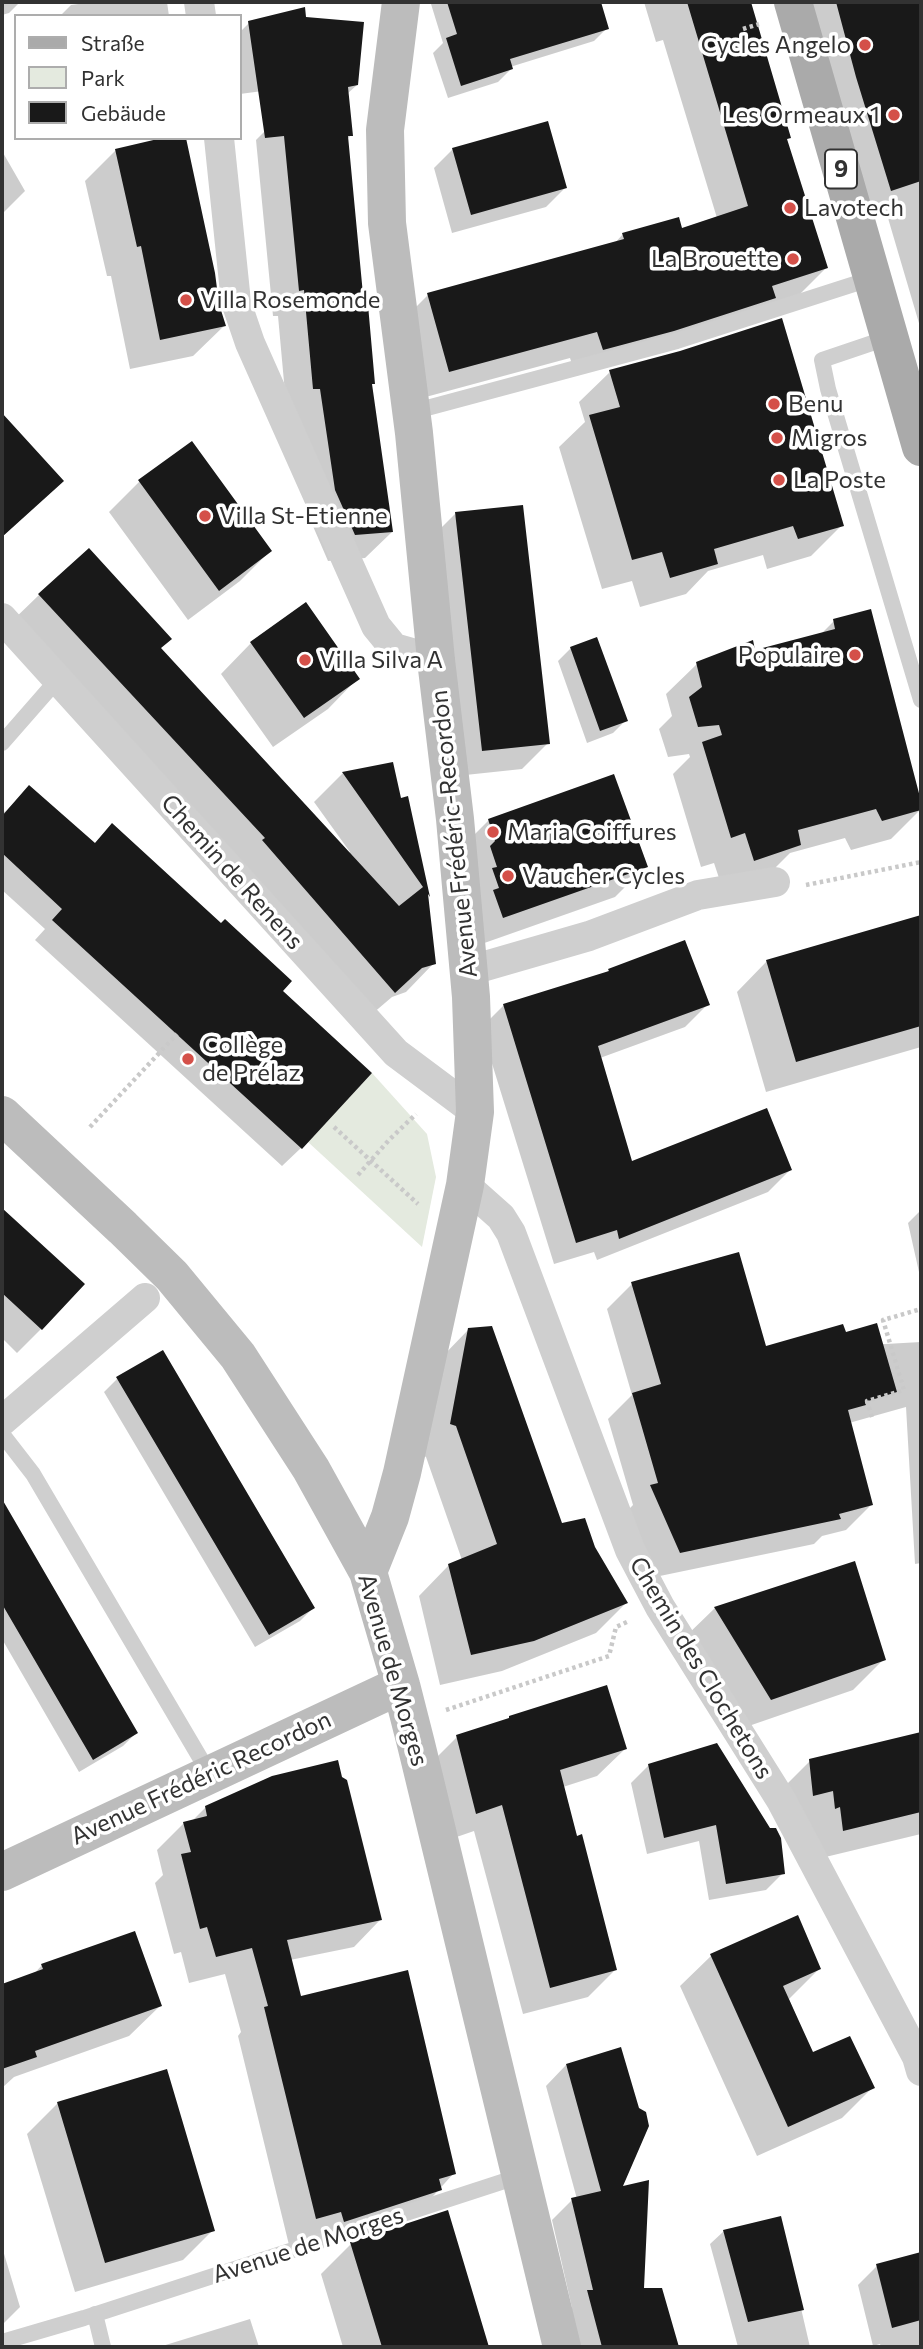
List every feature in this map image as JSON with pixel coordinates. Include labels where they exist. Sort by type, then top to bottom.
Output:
[{"type":"main road","name":"9","points":[[779,12],[873,278],[890,337],[912,376],[921,447]]},
{"type":"street","name":"Avenue Frédéric-Recordon","points":[[368,1572],[390,1517],[402,1473],[465,1185],[475,1112],[468,971],[455,819],[411,412],[387,223],[385,130],[401,2]]},
{"type":"street","points":[[219,140],[236,302],[250,344],[376,626],[394,648],[436,660]]},
{"type":"street","name":"Chemin de Renens","points":[[2,618],[396,1054],[475,1112]]},
{"type":"street","points":[[468,971],[589,936],[698,895],[775,882]]},
{"type":"street","name":"Avenue de Morges","points":[[2,1115],[172,1276],[238,1356],[311,1469],[368,1572],[401,1685],[562,2347]]},
{"type":"street","name":"Chemin des Clochetons","points":[[465,1185],[501,1217],[511,1233],[630,1550],[660,1607],[781,1800],[917,2057],[921,2071]]},
{"type":"street","points":[[2,1421],[145,1298]]},
{"type":"street","name":"Avenue Frédéric Recordon","points":[[4,1866],[401,1685]]},
{"type":"lane","points":[[411,412],[677,341],[873,278]]},
{"type":"lane","points":[[890,337],[822,360],[828,389],[921,700]]},
{"type":"lane","points":[[2,743],[58,679]]},
{"type":"lane","points":[[2,1434],[33,1474],[209,1773]]},
{"type":"lane","name":"Avenue de Morges","points":[[2,2342],[520,2176]]},
{"type":"lane","points":[[95,2314],[103,2347]]},
{"type":"path","points":[[743,29],[779,12]]},
{"type":"path","points":[[815,883],[921,862]]},
{"type":"path","points":[[90,1127],[177,1034]]},
{"type":"path","points":[[358,1175],[393,1135],[416,1114]]},
{"type":"path","points":[[334,1127],[418,1204]]},
{"type":"path","points":[[872,1417],[867,1401],[904,1390],[883,1320],[921,1309]]},
{"type":"path","points":[[445,1710],[609,1656],[616,1627],[636,1618]]},
{"type":"green space","points":[[372,1073],[427,1134],[436,1177],[422,1247],[308,1142]]},
{"type":"building","points":[[447,2],[601,2],[609,29],[510,59],[513,69],[461,86],[446,38],[457,34]]},
{"type":"building","points":[[687,2],[751,2],[791,138],[787,139],[828,268],[772,286],[776,298],[674,331],[603,350],[597,332],[449,372],[427,293],[624,239],[622,233],[679,217],[682,228],[748,206]]},
{"type":"building","points":[[836,2],[921,2],[921,181],[891,191]]},
{"type":"building","points":[[305,7],[306,17],[364,22],[358,85],[348,87],[353,136],[348,136],[364,305],[368,305],[375,384],[372,384],[393,532],[355,535],[335,490],[320,389],[313,389],[304,290],[299,291],[284,136],[265,138],[248,21]]},
{"type":"building","points":[[548,121],[567,188],[471,215],[452,148]]},
{"type":"building","points":[[153,140],[186,140],[215,273],[219,304],[226,326],[160,340],[141,246],[137,247],[115,149]]},
{"type":"building","points":[[782,318],[844,526],[798,539],[793,526],[714,549],[718,564],[670,578],[662,552],[632,560],[589,415],[620,407],[609,370],[680,351]]},
{"type":"building","points":[[2,413],[64,481],[2,537]]},
{"type":"building","name":"Villa St-Etienne","points":[[192,441],[272,551],[219,591],[138,480]]},
{"type":"building","points":[[523,505],[550,744],[482,751],[455,512]]},
{"type":"building","points":[[89,548],[172,639],[161,648],[399,906],[423,887],[342,772],[393,762],[401,798],[408,796],[430,897],[428,894],[436,964],[422,968],[395,993],[262,840],[265,838],[38,594]]},
{"type":"building","name":"Villa Silva A","points":[[306,602],[360,679],[304,718],[250,642]]},
{"type":"building","points":[[871,609],[921,801],[921,810],[882,821],[876,809],[798,830],[801,845],[754,861],[745,833],[731,838],[702,742],[722,735],[719,725],[698,727],[689,697],[702,687],[696,662],[753,640],[755,650],[835,629],[833,619]]},
{"type":"building","points":[[597,637],[628,721],[600,731],[570,647]]},
{"type":"building","points":[[614,774],[648,867],[503,918],[493,890],[499,888],[492,868],[497,867],[490,846],[495,841],[488,819]]},
{"type":"building","points":[[29,785],[95,843],[112,823],[221,923],[225,919],[292,981],[283,991],[372,1073],[302,1149],[52,920],[62,909],[2,853],[2,816]]},
{"type":"building","points":[[921,915],[921,1026],[796,1062],[766,960]]},
{"type":"building","points":[[685,940],[710,1005],[598,1046],[632,1161],[767,1108],[792,1170],[619,1239],[617,1230],[576,1243],[503,1004],[609,971],[608,969]]},
{"type":"building","points":[[2,1208],[85,1284],[42,1330],[2,1293]]},
{"type":"building","points":[[739,1252],[766,1346],[843,1324],[846,1332],[877,1323],[897,1392],[848,1410],[873,1505],[839,1514],[841,1519],[680,1553],[650,1485],[658,1483],[632,1393],[661,1384],[631,1282]]},
{"type":"building","points":[[492,1326],[562,1523],[585,1518],[595,1547],[628,1603],[534,1641],[471,1655],[448,1564],[497,1544],[456,1426],[450,1424],[468,1328]]},
{"type":"building","points":[[163,1350],[315,1608],[269,1635],[116,1377]]},
{"type":"building","points":[[2,1499],[138,1733],[93,1760],[2,1604]]},
{"type":"building","points":[[855,1561],[886,1660],[771,1700],[714,1607]]},
{"type":"building","points":[[607,1685],[627,1749],[560,1770],[577,1836],[582,1834],[617,1970],[550,1988],[502,1805],[476,1814],[456,1735]]},
{"type":"building","points":[[921,1732],[921,1812],[843,1831],[840,1807],[835,1809],[833,1791],[813,1796],[809,1759]]},
{"type":"building","points":[[717,1743],[770,1828],[776,1828],[781,1838],[785,1874],[726,1884],[716,1825],[664,1838],[648,1764]]},
{"type":"building","points":[[338,1760],[342,1777],[347,1780],[382,1920],[287,1940],[301,1996],[408,1970],[456,2174],[439,2179],[442,2190],[344,2222],[341,2212],[316,2219],[264,2007],[268,2006],[252,1948],[216,1957],[207,1927],[200,1929],[181,1854],[191,1852],[183,1822],[207,1816],[205,1806],[272,1776]]},
{"type":"building","points":[[798,1915],[821,1969],[783,1986],[813,2052],[850,2036],[875,2088],[788,2127],[710,1954]]},
{"type":"building","points":[[135,1931],[162,2006],[35,2051],[37,2057],[2,2069],[2,1984],[43,1969],[41,1964]]},
{"type":"building","points":[[621,2047],[639,2108],[646,2112],[649,2126],[623,2186],[649,2180],[644,2288],[662,2288],[679,2347],[602,2347],[587,2290],[593,2290],[571,2198],[601,2191],[566,2064]]},
{"type":"building","points":[[167,2069],[215,2231],[105,2263],[57,2102]]},
{"type":"building","points":[[448,2210],[489,2347],[382,2347],[350,2242]]},
{"type":"building","points":[[781,2216],[804,2310],[748,2322],[723,2230]]},
{"type":"building","points":[[921,2252],[921,2320],[892,2328],[876,2264]]},
{"type":"place","name":"Cycles Angelo","points":[[865,45]]},
{"type":"place","name":"Les Ormeaux 1","points":[[894,115]]},
{"type":"place","name":"Lavotech","points":[[790,208]]},
{"type":"place","name":"La Brouette","points":[[793,259]]},
{"type":"place","name":"Villa Rosemonde","points":[[186,300]]},
{"type":"place","name":"Benu","points":[[774,404]]},
{"type":"place","name":"Migros","points":[[777,438]]},
{"type":"place","name":"La Poste","points":[[779,480]]},
{"type":"place","name":"Villa St-Etienne","points":[[205,516]]},
{"type":"place","name":"Populaire","points":[[855,655]]},
{"type":"place","name":"Villa Silva A","points":[[305,660]]},
{"type":"place","name":"Maria Coiffures","points":[[493,832]]},
{"type":"place","name":"Vaucher Cycles","points":[[508,876]]},
{"type":"place","name":"Collège de Prélaz","points":[[188,1059]]}]
